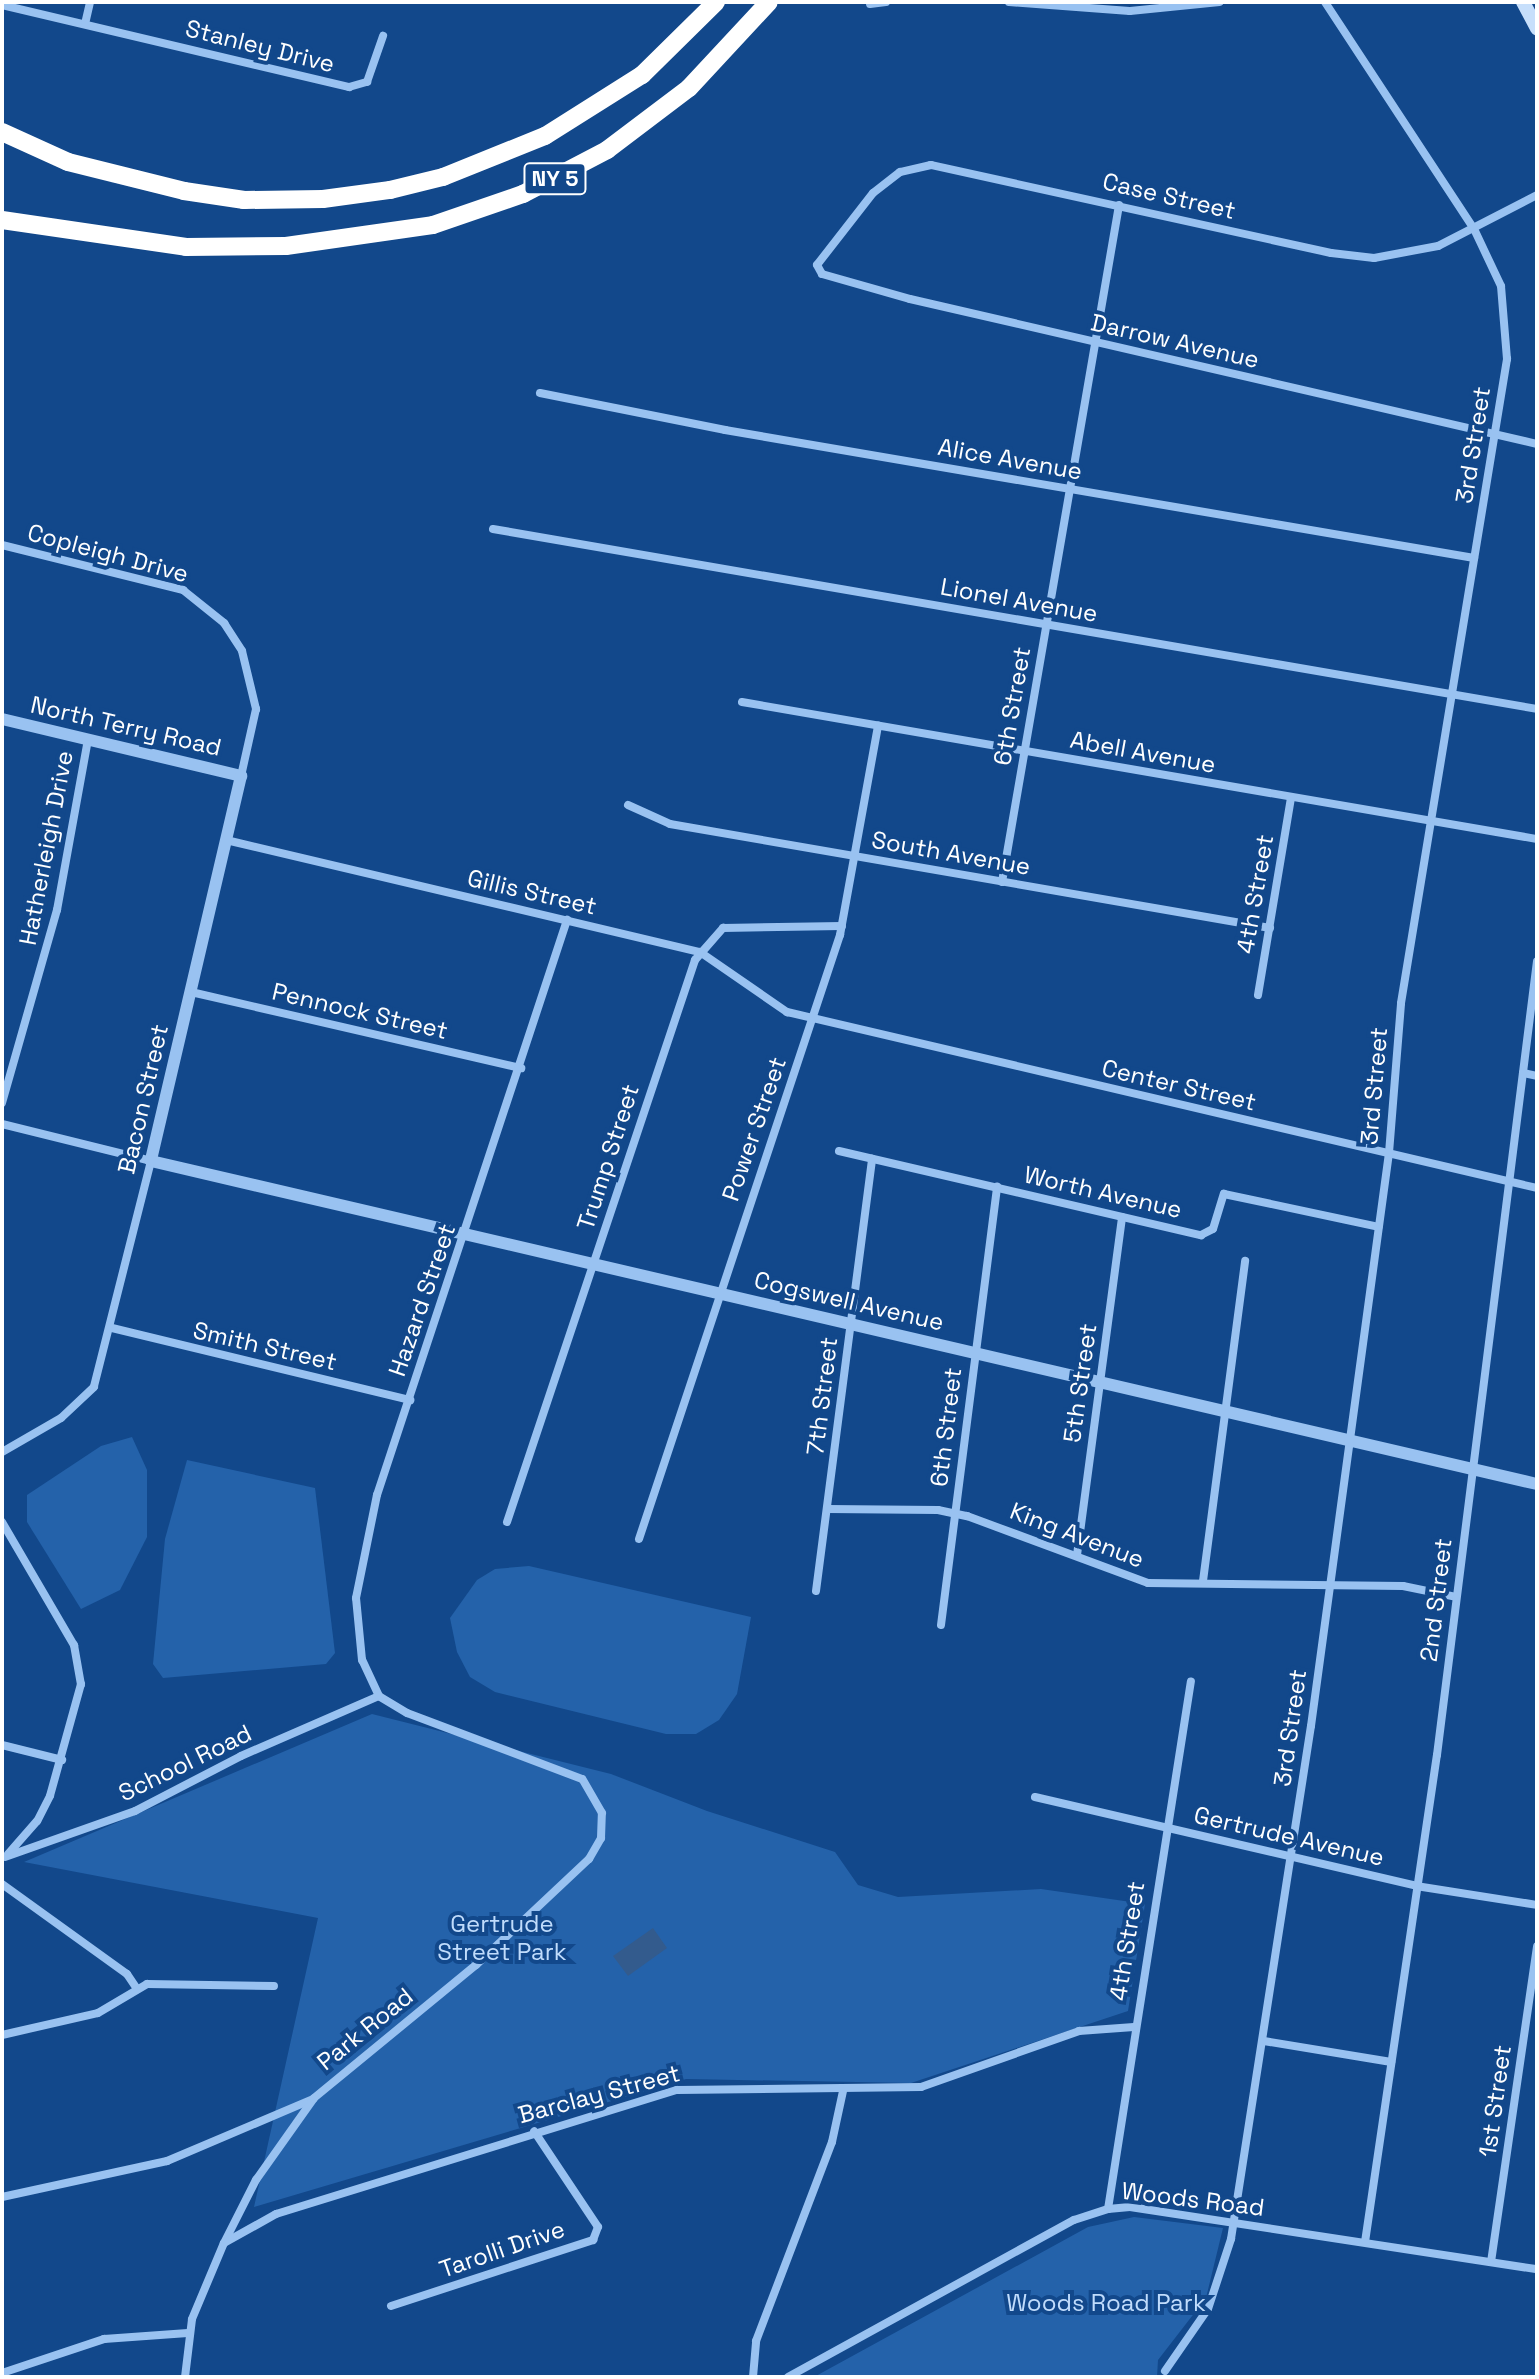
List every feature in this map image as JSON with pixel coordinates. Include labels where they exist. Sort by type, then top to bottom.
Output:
[{"type":"highway","name":"NY 5","points":[[2,132],[68,162],[184,191],[244,200],[323,199],[390,190],[443,177],[545,136],[642,75],[716,2]]},
{"type":"highway","name":"NY 5","points":[[2,220],[186,247],[286,246],[433,225],[523,194],[607,150],[689,88],[769,2]]},
{"type":"main road","points":[[1523,2],[1537,28]]},
{"type":"street","points":[[85,24],[90,2]]},
{"type":"street","points":[[870,4],[886,2]]},
{"type":"street","points":[[1009,2],[1130,11],[1220,2]]},
{"type":"street","name":"3rd Street","points":[[1165,2371],[1208,2309],[1233,2223],[1264,2041],[1389,1153],[1395,1050],[1429,821],[1496,434],[1507,318],[1501,286],[1474,229],[1325,2]]},
{"type":"street","name":"Stanley Drive","points":[[2,5],[349,87],[367,82],[383,36]]},
{"type":"street","name":"Case Street","points":[[820,260],[873,193],[912,167],[958,170],[1331,253],[1374,258],[1438,246],[1537,195]]},
{"type":"street","name":"6th Street","points":[[1002,882],[1119,205]]},
{"type":"street","name":"Darrow Avenue","points":[[820,260],[822,274],[1096,344],[1537,444]]},
{"type":"street","name":"Alice Avenue","points":[[540,393],[1070,490],[1474,558]]},
{"type":"street","name":"Lionel Avenue","points":[[493,529],[1537,709]]},
{"type":"street","name":"Copleigh Drive","points":[[2,545],[183,590],[224,623],[242,651],[256,709],[241,776]]},
{"type":"street","name":"Abell Avenue","points":[[742,702],[1537,839]]},
{"type":"street","name":"North Terry Road","points":[[2,719],[241,776]]},
{"type":"street","name":"Power Street","points":[[639,1539],[842,926],[878,725]]},
{"type":"street","name":"Hatherleigh Drive","points":[[2,1103],[57,910],[88,739]]},
{"type":"street","name":"Bacon Street","points":[[2,1452],[61,1418],[94,1387],[112,1328],[241,776]]},
{"type":"street","name":"4th Street","points":[[1258,995],[1291,798]]},
{"type":"street","name":"South Avenue","points":[[628,805],[670,824],[1270,928]]},
{"type":"street","name":"Gillis Street","points":[[226,840],[700,952],[787,1012],[812,1018]]},
{"type":"street","name":"Hazard Street","points":[[379,1696],[362,1660],[356,1598],[366,1533],[521,1068],[567,920]]},
{"type":"street","points":[[700,952],[723,928],[739,924],[842,926]]},
{"type":"street","name":"Trump Street","points":[[507,1522],[700,952]]},
{"type":"street","name":"2nd Street","points":[[1365,2242],[1456,1597],[1537,964]]},
{"type":"street","name":"Pennock Street","points":[[191,992],[521,1068]]},
{"type":"street","name":"Center Street","points":[[812,1018],[1537,1188]]},
{"type":"street","points":[[1523,1073],[1537,1076]]},
{"type":"street","points":[[2,1124],[151,1161]]},
{"type":"street","name":"Worth Avenue","points":[[839,1151],[1122,1217],[1210,1233],[1224,1194],[1379,1227]]},
{"type":"street","name":"7th Street","points":[[816,1591],[872,1159]]},
{"type":"street","name":"Cogswell Avenue","points":[[151,1161],[1537,1484]]},
{"type":"street","name":"6th Street","points":[[941,1625],[997,1187]]},
{"type":"street","name":"5th Street","points":[[1077,1555],[1122,1217]]},
{"type":"street","points":[[1203,1581],[1245,1261]]},
{"type":"street","name":"Smith Street","points":[[112,1328],[410,1400]]},
{"type":"street","name":"King Avenue","points":[[828,1509],[955,1513],[1077,1555],[1129,1580],[1403,1586],[1456,1597]]},
{"type":"street","points":[[2,1522],[56,1608],[79,1661],[79,1697],[62,1760],[37,1821],[3,1858]]},
{"type":"street","name":"4th Street","points":[[1108,2209],[1165,1827],[1191,1681]]},
{"type":"street","name":"School Road","points":[[3,1858],[124,1815],[241,1756],[379,1696]]},
{"type":"street","name":"Park Road","points":[[224,2243],[256,2180],[314,2098],[476,1965],[589,1859],[601,1838],[602,1813],[582,1779],[407,1713],[379,1696]]},
{"type":"street","points":[[2,1745],[62,1760]]},
{"type":"street","name":"Gertrude Avenue","points":[[1035,1797],[1416,1886],[1537,1905]]},
{"type":"street","points":[[2,1884],[127,1974],[137,1989]]},
{"type":"street","name":"1st Street","points":[[1491,2262],[1537,1946]]},
{"type":"street","points":[[2,2035],[98,2013],[137,1989],[164,1982],[274,1986]]},
{"type":"street","name":"Barclay Street","points":[[224,2243],[285,2210],[534,2131],[677,2090],[843,2091],[921,2087],[1079,2031],[1134,2027]]},
{"type":"street","points":[[1264,2041],[1391,2062]]},
{"type":"street","points":[[753,2377],[756,2341],[832,2142],[843,2091]]},
{"type":"street","points":[[2,2197],[167,2161],[314,2098]]},
{"type":"street","name":"Tarolli Drive","points":[[391,2306],[557,2253],[598,2234],[565,2172],[534,2131]]},
{"type":"street","name":"Woods Road","points":[[788,2377],[1074,2220],[1108,2209],[1130,2207],[1537,2269]]},
{"type":"street","points":[[185,2377],[188,2333],[224,2243]]},
{"type":"street","points":[[2,2373],[104,2339],[188,2333]]},
{"type":"green space","points":[[132,1437],[147,1470],[147,1537],[120,1590],[81,1609],[27,1522],[27,1495],[101,1446]]},
{"type":"green space","points":[[187,1460],[315,1488],[335,1653],[326,1664],[163,1678],[153,1664],[165,1539]]},
{"type":"green space","points":[[529,1566],[751,1617],[737,1694],[719,1720],[696,1734],[666,1734],[495,1692],[470,1677],[457,1652],[450,1618],[477,1580],[495,1569]]},
{"type":"green space","name":"Gertrude Street Park","points":[[372,1714],[611,1774],[707,1811],[835,1852],[858,1885],[898,1897],[1041,1889],[1145,1904],[1128,2011],[911,2083],[686,2079],[254,2207],[318,1918],[24,1862]]},
{"type":"green space","name":"Woods Road Park","points":[[1134,2217],[1223,2228],[1206,2298],[1158,2360],[1157,2377],[814,2377],[1088,2227]]},
{"type":"shaded area","points":[[653,1928],[667,1948],[628,1976],[613,1956]]}]
